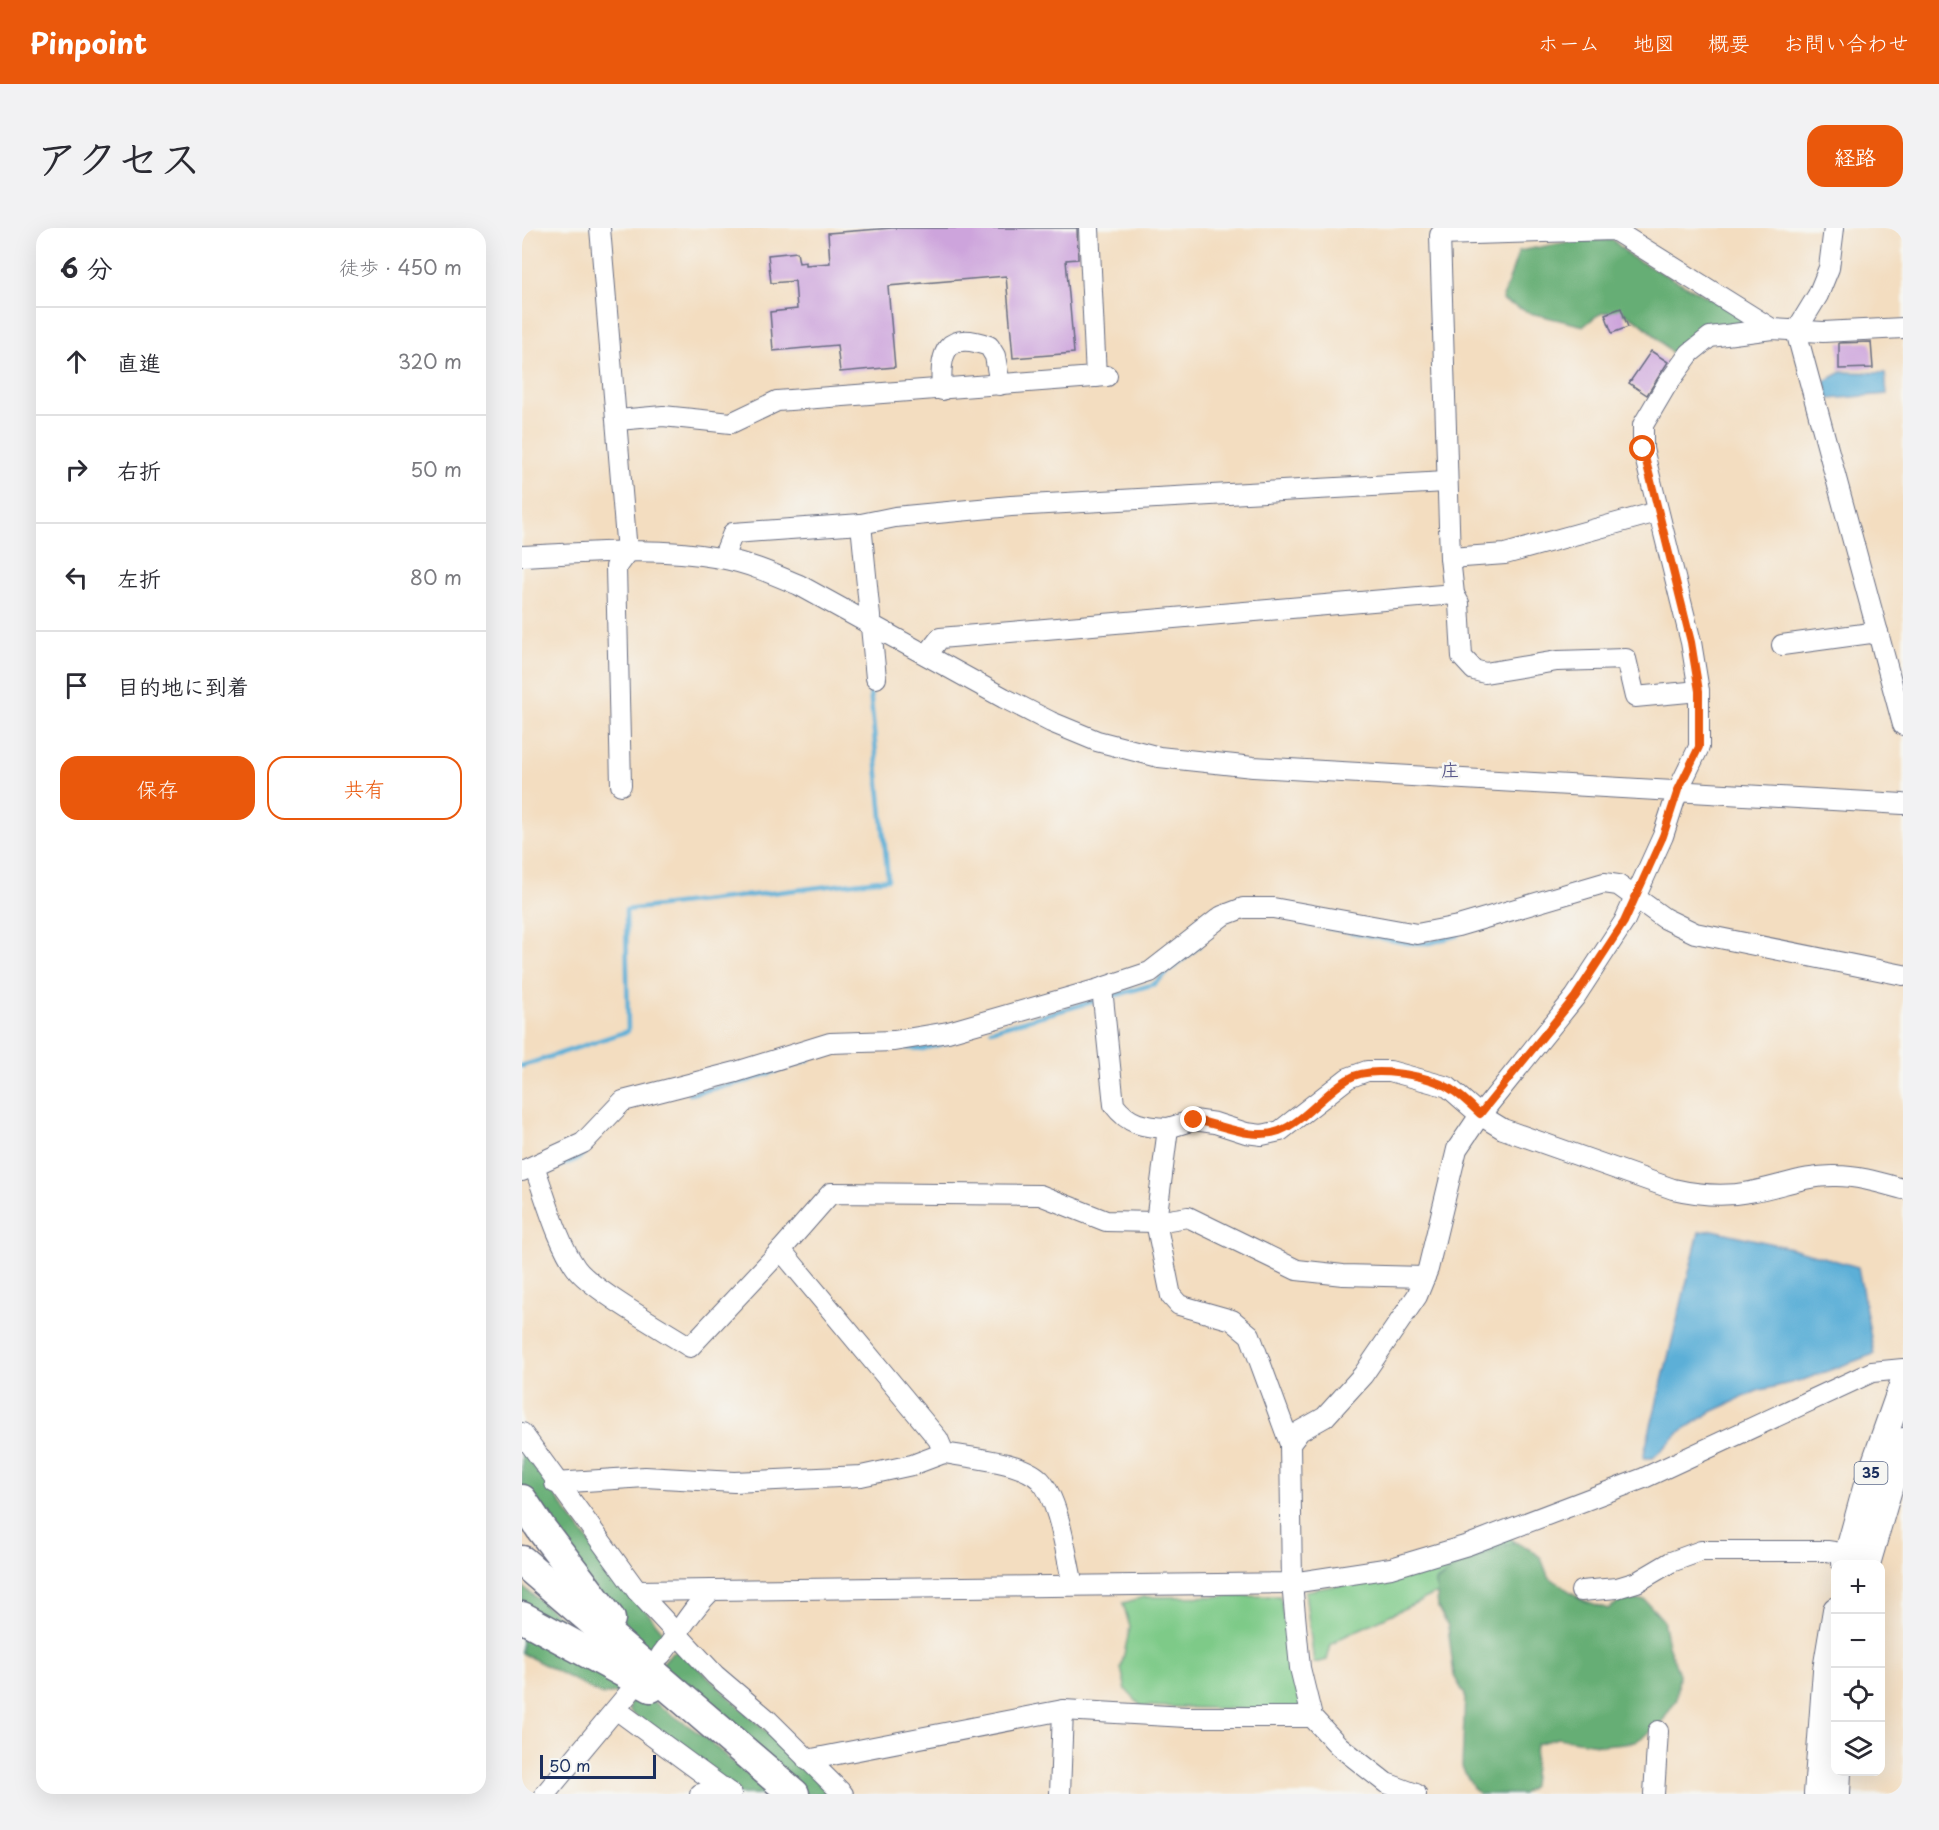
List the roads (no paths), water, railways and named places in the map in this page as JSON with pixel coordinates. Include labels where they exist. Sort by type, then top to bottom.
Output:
[{"type":"highway","points":[[522,1500],[653,1677]]},
{"type":"highway","points":[[522,1561],[780,1794]]},
{"type":"highway","points":[[522,1577],[653,1677],[794,1794]]},
{"type":"highway","points":[[522,1617],[653,1677]]},
{"type":"main road","name":"35","points":[[1857,1560],[1866,1488],[1903,1383]]},
{"type":"main road","name":"35","points":[[1857,1560],[1903,1441]]},
{"type":"main road","points":[[1817,1794],[1825,1681],[1835,1614]]},
{"type":"main road","points":[[1837,1794],[1838,1776]]},
{"type":"street","points":[[600,228],[618,420],[627,552],[616,567],[621,785]]},
{"type":"street","points":[[618,420],[663,416],[731,423],[777,401],[1102,376],[1089,228]]},
{"type":"street","points":[[1834,228],[1829,268],[1818,295],[1796,331],[1903,725]]},
{"type":"street","points":[[1699,691],[1635,697],[1626,659],[1557,660],[1485,673],[1474,670],[1466,664],[1462,657],[1459,603],[1454,594],[1450,558],[1446,482],[1440,235],[1614,230],[1772,329]]},
{"type":"street","points":[[1290,1443],[1300,1431],[1325,1417],[1363,1375],[1417,1296],[1425,1277],[1457,1149],[1480,1114],[1575,997],[1624,922],[1663,836],[1678,790],[1699,747],[1699,691],[1691,642],[1643,449],[1643,424],[1665,386],[1690,353],[1710,337],[1772,329],[1796,331],[1903,328]]},
{"type":"street","points":[[942,390],[940,365],[942,355],[949,346],[973,340],[989,345],[995,356],[1000,385]]},
{"type":"street","points":[[723,558],[733,534],[861,524],[894,517],[1011,506],[1446,482]]},
{"type":"street","points":[[1450,558],[1505,554],[1657,512]]},
{"type":"street","points":[[861,524],[876,678]]},
{"type":"street","points":[[522,556],[684,552],[723,558],[759,568],[799,585],[1051,722],[1097,741],[1159,757],[1253,768],[1903,804]]},
{"type":"street","points":[[927,655],[940,638],[1454,594]]},
{"type":"street","points":[[1782,645],[1878,632]]},
{"type":"street","points":[[1425,1277],[1343,1275],[1297,1270],[1188,1217],[1156,1222],[1106,1221],[1040,1195],[831,1193],[690,1347],[577,1270],[528,1169],[584,1143],[623,1101],[736,1072],[830,1043],[894,1041],[948,1032],[1102,988],[1150,972],[1222,916],[1243,908],[1273,908],[1417,934],[1458,926],[1604,883],[1618,885],[1664,918],[1695,933],[1903,975]]},
{"type":"street","points":[[1102,988],[1114,1105],[1122,1115],[1140,1127],[1168,1128],[1194,1120],[1215,1123],[1246,1133],[1262,1135],[1280,1131],[1348,1078],[1367,1071],[1390,1071],[1448,1087],[1480,1114],[1503,1129],[1647,1182],[1698,1195],[1752,1192],[1790,1181],[1835,1176],[1869,1180],[1903,1190]]},
{"type":"street","points":[[1168,1128],[1156,1222],[1171,1296],[1179,1305],[1232,1320],[1250,1335],[1290,1443],[1292,1583],[1300,1668],[1312,1717],[1384,1789],[1416,1794]]},
{"type":"street","points":[[781,1250],[938,1439],[944,1453]]},
{"type":"street","points":[[637,1591],[1292,1583],[1391,1568],[1468,1545],[1644,1478],[1872,1372],[1903,1368]]},
{"type":"street","points":[[522,1433],[555,1483],[637,1591],[715,1675],[768,1720],[843,1794]]},
{"type":"street","points":[[555,1483],[645,1477],[734,1482],[861,1476],[912,1465],[944,1453],[1022,1469],[1040,1480],[1052,1497],[1073,1585]]},
{"type":"street","points":[[1581,1591],[1617,1588],[1637,1582],[1671,1562],[1701,1551],[1827,1551],[1857,1560]]},
{"type":"street","points":[[545,1794],[617,1710],[653,1677],[696,1605],[712,1590]]},
{"type":"street","points":[[617,1710],[731,1793]]},
{"type":"street","points":[[807,1760],[1063,1710],[1186,1717],[1312,1717]]},
{"type":"street","points":[[1060,1794],[1063,1710]]},
{"type":"street","points":[[1654,1794],[1658,1731]]},
{"type":"street","points":[[700,1794],[731,1793]]},
{"type":"water","points":[[1842,372],[1885,373],[1887,394],[1829,399],[1825,381]]},
{"type":"water","points":[[1713,1230],[1795,1249],[1858,1267],[1874,1354],[1803,1380],[1757,1391],[1711,1412],[1681,1431],[1653,1458],[1643,1458],[1699,1232]]},
{"type":"waterway","points":[[522,1066],[628,1031],[626,910],[888,879],[869,680]]},
{"type":"waterway","points":[[1538,912],[1568,904]]},
{"type":"waterway","points":[[1299,922],[1407,943],[1430,943],[1458,935]]},
{"type":"waterway","points":[[1107,998],[1154,984],[1200,945]]},
{"type":"waterway","points":[[991,1030],[1099,1000]]},
{"type":"waterway","points":[[907,1048],[923,1049],[952,1041]]},
{"type":"waterway","points":[[689,1094],[747,1081],[808,1060]]},
{"type":"waterway","points":[[543,1172],[578,1159],[586,1151]]},
{"type":"district","name":"庄","points":[[1450,771]]}]
